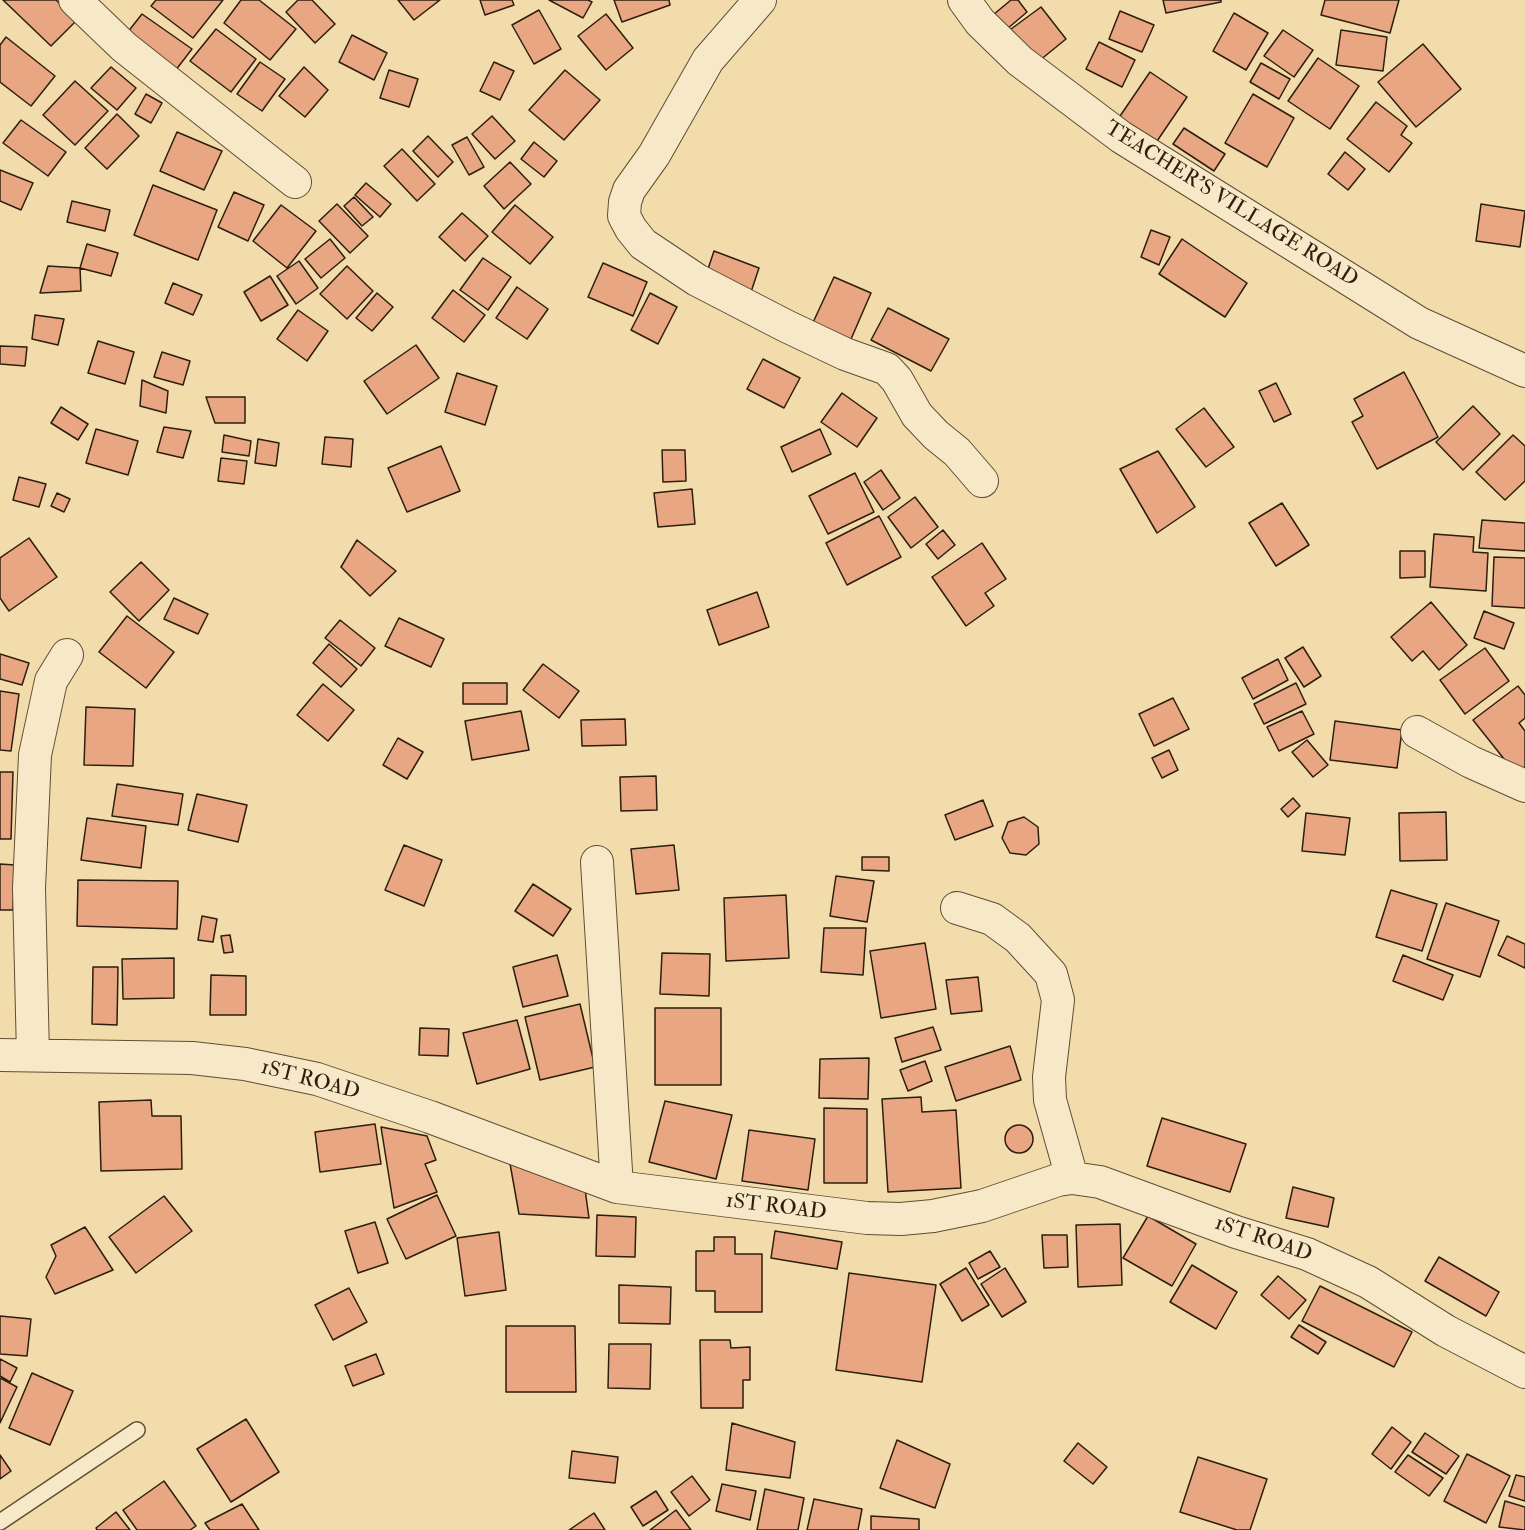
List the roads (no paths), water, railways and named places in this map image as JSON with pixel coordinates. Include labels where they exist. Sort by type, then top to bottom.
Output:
[{"type":"street","points":[[75,0],[124,47],[295,182]]},
{"type":"street","points":[[760,0],[708,60],[654,155],[629,190],[624,216],[643,244],[697,280],[845,354],[887,369],[897,380],[917,415],[957,452],[982,481]]},
{"type":"street","name":"TEACHER'S VILLAGE ROAD","points":[[963,0],[980,22],[1020,61],[1121,136],[1419,323],[1525,371]]},
{"type":"street","points":[[33,1055],[29,888],[35,755],[51,681],[67,655]]},
{"type":"street","points":[[1417,732],[1471,762],[1525,786]]},
{"type":"street","points":[[597,862],[617,1187]]},
{"type":"street","points":[[957,908],[992,919],[1018,938],[1051,974],[1058,1000],[1049,1077],[1050,1100],[1072,1178]]},
{"type":"street","name":"1ST ROAD","points":[[0,1055],[192,1058],[245,1064],[317,1079],[460,1128],[617,1187],[867,1218],[901,1219],[982,1206],[1058,1180],[1072,1178],[1100,1182],[1236,1232],[1307,1254],[1368,1282],[1446,1331],[1525,1372]]},
{"type":"lane","points":[[0,1522],[137,1430]]}]
